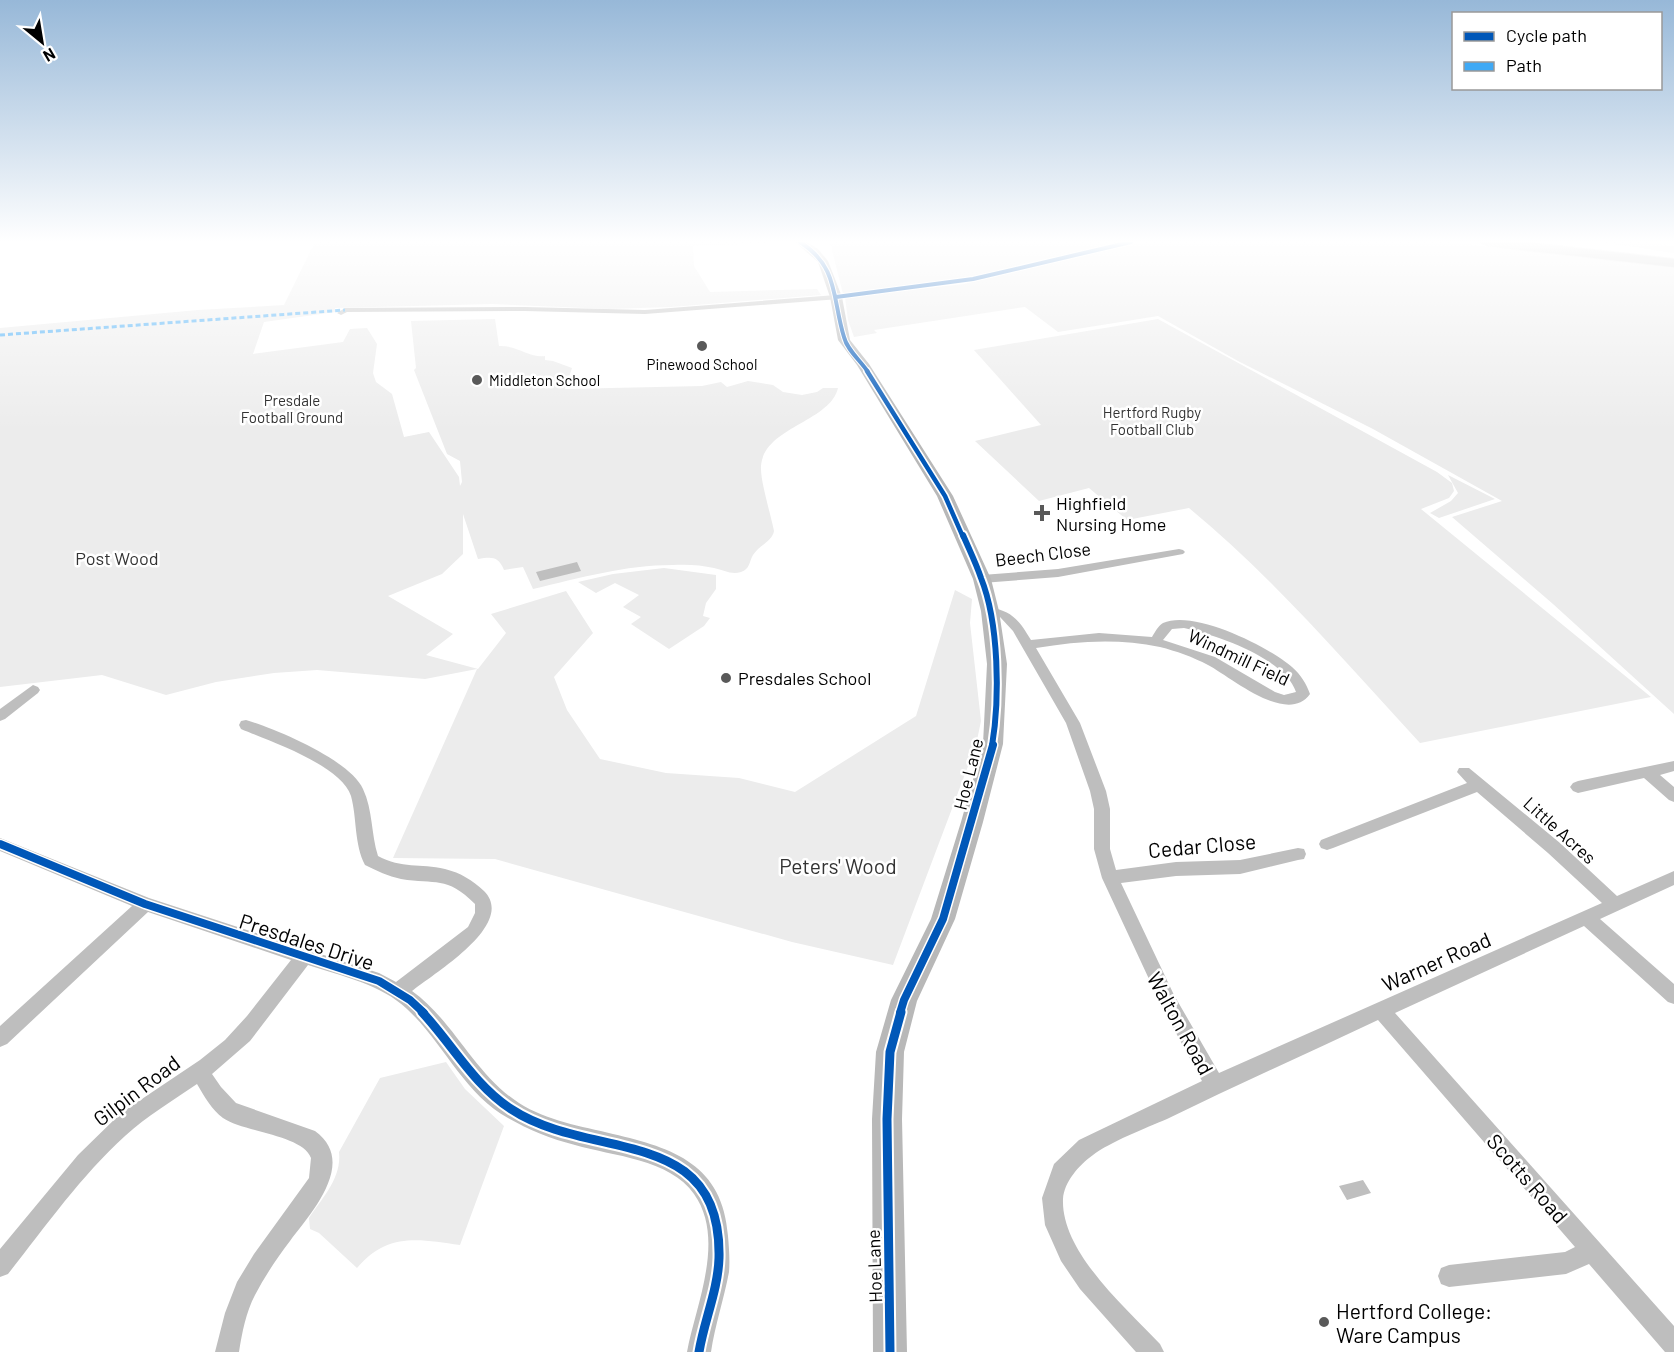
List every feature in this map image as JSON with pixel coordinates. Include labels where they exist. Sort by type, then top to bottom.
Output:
[{"type":"street","points":[[341,313],[345,310],[525,309],[645,312],[733,305]]},
{"type":"street","name":"Hoe Lane","points":[[838,305],[844,340],[863,364],[945,495],[982,579],[990,611],[997,664],[993,744],[943,919],[904,1000],[890,1052],[887,1119],[890,1352]]},
{"type":"street","name":"Beech Close","points":[[982,579],[1043,575],[1179,552]]},
{"type":"street","name":"Walton Road","points":[[990,611],[1004,614],[1029,645],[1070,715],[1091,767],[1102,809],[1102,849],[1110,878],[1168,1001],[1215,1085],[1086,1147],[1063,1166],[1054,1185],[1055,1225],[1066,1250],[1152,1352]]},
{"type":"street","name":"Windmill Field","points":[[1029,645],[1071,637],[1097,635],[1125,636],[1156,641],[1217,663],[1272,697],[1292,700],[1303,694],[1302,684],[1282,666],[1243,644],[1207,628],[1187,623],[1172,624],[1162,630],[1156,641]]},
{"type":"street","points":[[0,716],[33,690]]},
{"type":"street","points":[[246,725],[325,762],[342,774],[355,788],[371,860],[381,868],[449,874],[464,882],[483,901],[484,914],[474,932],[397,992]]},
{"type":"street","points":[[1578,788],[1674,766]]},
{"type":"street","name":"Little Acres","points":[[1464,772],[1554,848],[1615,905]]},
{"type":"street","points":[[1647,772],[1674,796]]},
{"type":"street","points":[[1327,844],[1478,784]]},
{"type":"street","name":"Presdales Drive","points":[[0,844],[145,904],[353,971],[397,992],[412,1002],[486,1088],[514,1111],[578,1137],[648,1152],[670,1160],[695,1179],[712,1206],[720,1239],[719,1261],[699,1352]]},
{"type":"street","name":"Cedar Close","points":[[1110,878],[1176,869],[1240,867],[1298,854]]},
{"type":"street","name":"Warner Road","points":[[1215,1085],[1674,878]]},
{"type":"street","points":[[0,1038],[145,904]]},
{"type":"street","points":[[1587,918],[1674,996]]},
{"type":"street","name":"Gilpin Road","points":[[0,1266],[86,1162],[116,1131],[135,1115],[200,1072],[227,1050],[248,1029],[305,956]]},
{"type":"street","name":"Scotts Road","points":[[1382,1010],[1674,1344]]},
{"type":"street","points":[[200,1072],[214,1094],[230,1111],[308,1138],[315,1142],[322,1153],[322,1169],[318,1183],[264,1259],[246,1289],[233,1321],[227,1352]]},
{"type":"street","points":[[1449,1276],[1566,1263],[1592,1251]]},
{"type":"green space","points":[[282,305],[449,305],[335,308],[335,312],[264,322],[253,354],[343,342],[350,329],[367,328],[377,344],[373,373],[376,382],[392,394],[404,437],[429,432],[459,477],[460,486],[462,482],[460,461],[447,454],[414,370],[416,368],[411,321],[495,319],[499,346],[545,356],[545,360],[572,368],[565,389],[702,386],[721,382],[727,387],[748,381],[773,385],[783,392],[802,395],[817,392],[823,388],[838,388],[833,400],[823,409],[773,442],[765,453],[761,472],[774,531],[771,538],[753,555],[744,571],[731,573],[694,565],[637,567],[533,589],[523,567],[504,570],[494,558],[478,559],[463,514],[463,554],[442,574],[388,596],[453,634],[426,655],[478,669],[506,633],[491,614],[566,591],[593,633],[554,677],[567,710],[600,759],[666,773],[739,778],[795,792],[916,716],[955,590],[972,599],[970,623],[981,721],[976,745],[893,965],[792,942],[495,859],[393,858],[477,669],[425,679],[317,670],[274,673],[216,682],[166,695],[102,675],[0,687],[0,328],[198,310]]},
{"type":"green space","points":[[518,305],[695,305],[609,309]]},
{"type":"green space","points":[[846,305],[1674,305],[1674,714],[1553,604],[1452,517],[1502,501],[1373,429],[1238,361],[1158,316],[1058,332],[1025,307],[874,330],[877,333],[854,337]]},
{"type":"green space","name":"Hertford Rugby Football Club","points":[[1158,319],[1437,472],[1452,483],[1454,491],[1449,498],[1421,509],[1651,697],[1420,743],[1280,592],[1189,508],[1127,520],[1089,488],[1039,501],[975,441],[1041,425],[974,350]]},
{"type":"green space","points":[[1448,475],[1495,499],[1439,518],[1430,513],[1451,501],[1458,493]]},
{"type":"green space","points":[[664,568],[716,575],[716,589],[706,603],[703,616],[710,618],[704,626],[669,649],[631,624],[641,617],[623,607],[639,595],[615,583],[596,593],[578,582],[613,574]]},
{"type":"green space","points":[[446,1062],[465,1089],[504,1126],[460,1245],[417,1240],[392,1243],[368,1256],[357,1268],[319,1233],[310,1229],[309,1218],[334,1179],[339,1152],[380,1078]]},
{"type":"shaded area","points":[[577,562],[581,571],[540,581],[536,572]]},
{"type":"shaded area","points":[[1363,1180],[1371,1193],[1347,1200],[1339,1186]]},
{"type":"marked path","points":[[0,335],[345,310]]},
{"type":"cycle path","points":[[838,305],[844,340],[863,364],[945,496],[982,579],[990,611],[997,664],[993,744],[972,822],[943,919],[904,1000],[890,1052],[887,1119],[890,1352]]},
{"type":"cycle path","points":[[0,844],[145,904],[379,981],[414,1003],[472,1073],[497,1099],[512,1110],[543,1126],[647,1153],[677,1166],[701,1185],[716,1215],[718,1270],[699,1352]]},
{"type":"place","name":"Pinewood School","points":[[702,346]]},
{"type":"place","name":"Middleton School","points":[[477,380]]},
{"type":"place","name":"Highfield Nursing Home","points":[[1042,513]]},
{"type":"place","name":"Presdales School","points":[[726,678]]},
{"type":"place","name":"Hertford College: Ware Campus","points":[[1324,1322]]},
{"type":"park label","name":"Presdale Football Ground","points":[[292,408]]},
{"type":"park label","name":"Post Wood","points":[[117,558]]},
{"type":"park label","name":"Peters' Wood","points":[[838,865]]}]
